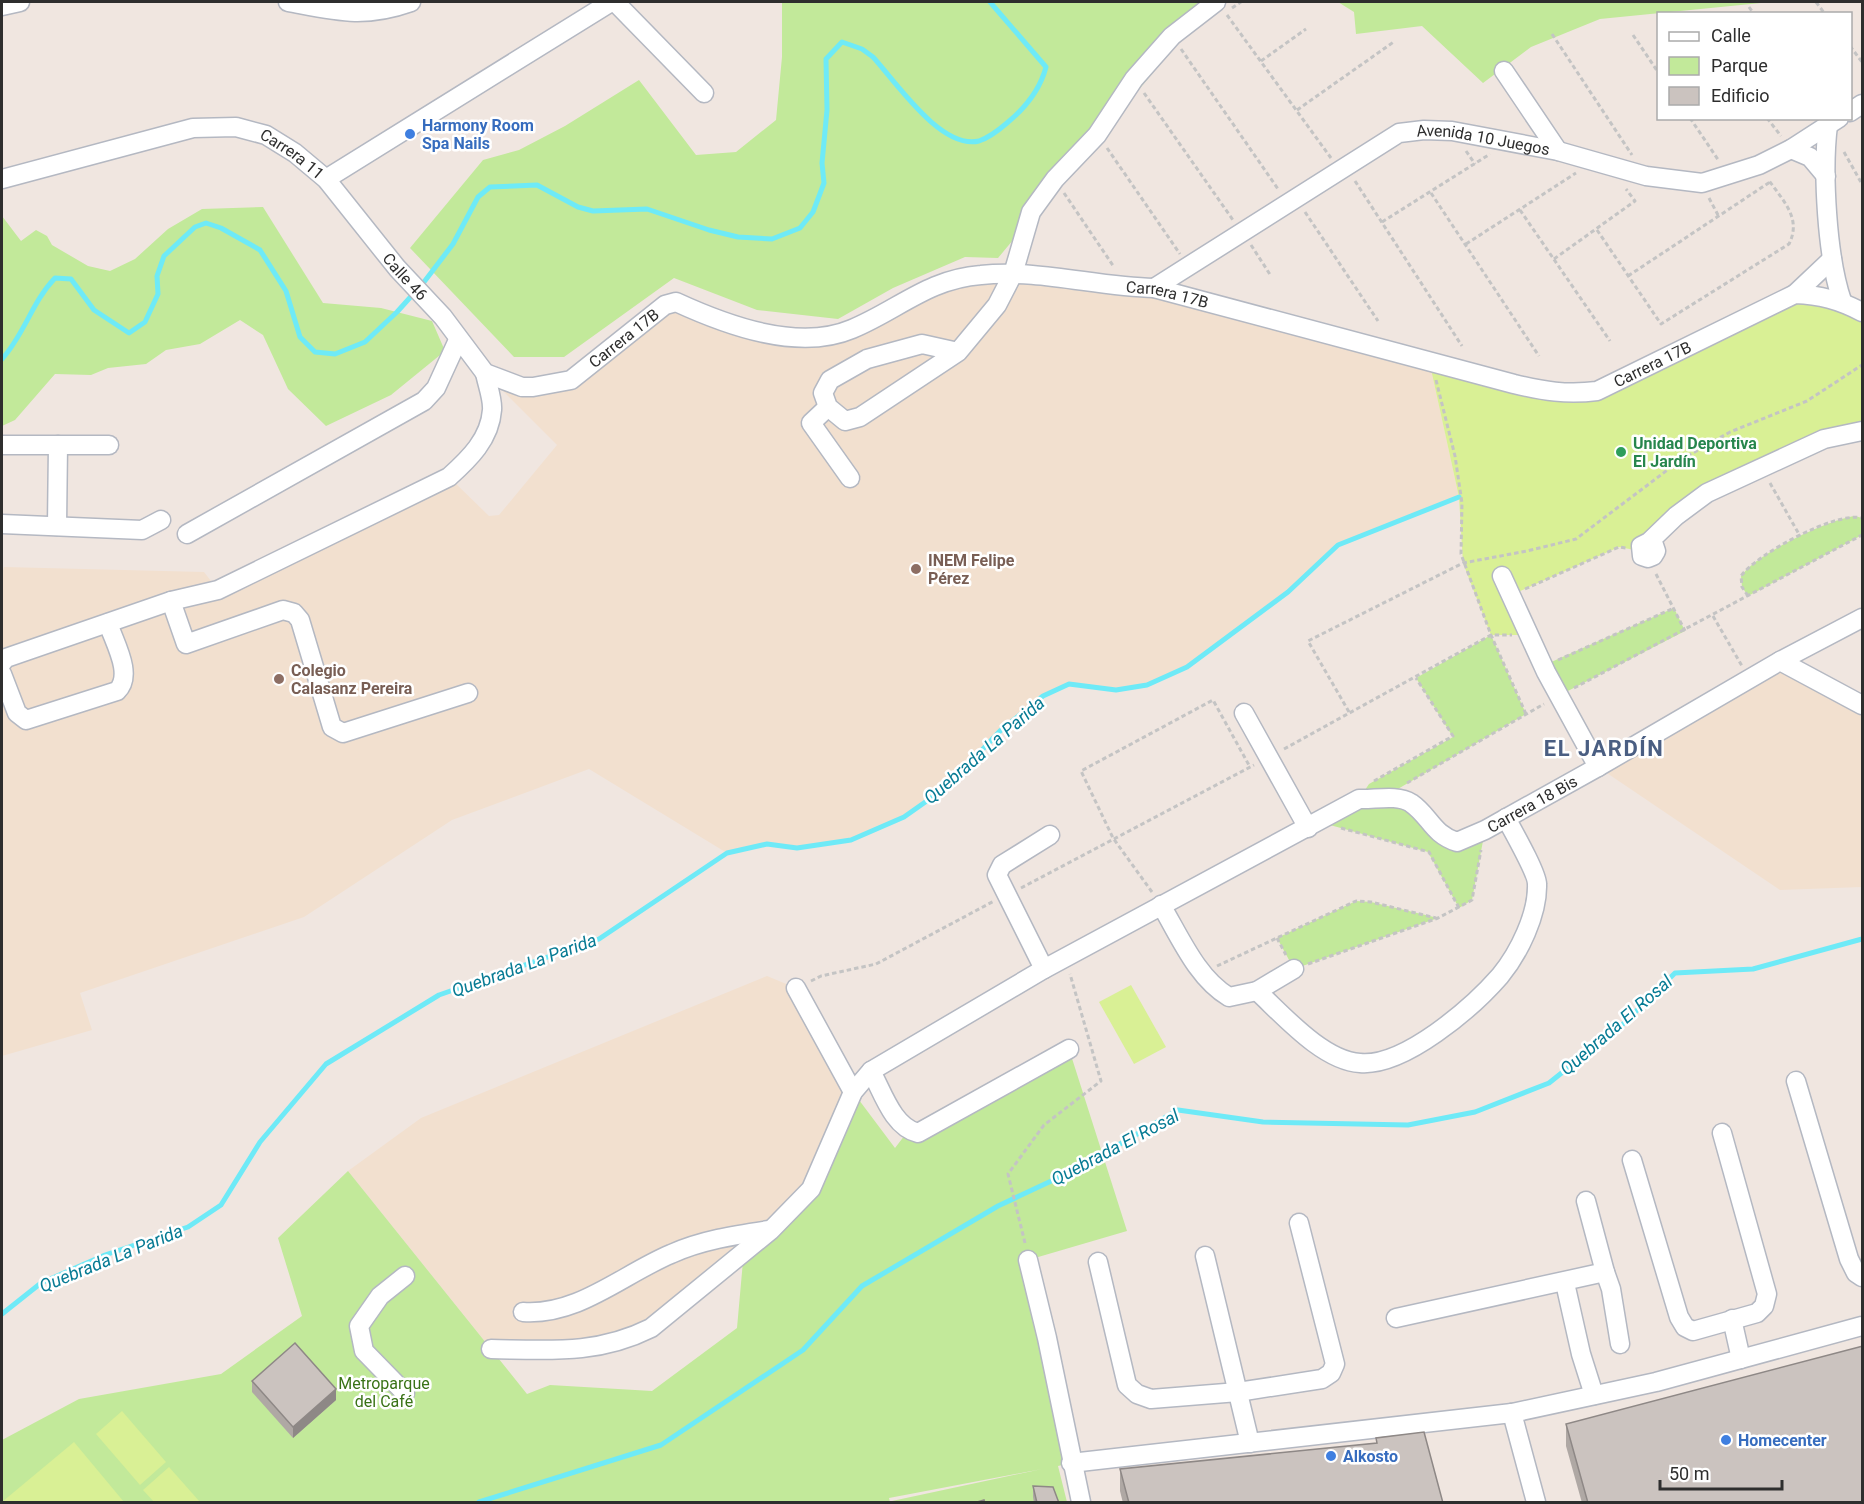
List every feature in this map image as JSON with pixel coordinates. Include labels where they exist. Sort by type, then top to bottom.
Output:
[{"type":"street","points":[[2,6],[20,2]]},
{"type":"street","points":[[288,2],[351,14],[386,11],[411,2]]},
{"type":"street","points":[[613,2],[704,93]]},
{"type":"street","name":"Carrera 11","points":[[2,179],[193,128],[236,127],[266,135],[295,153],[326,179],[613,2]]},
{"type":"street","points":[[958,352],[922,344],[867,359],[830,380],[823,393],[828,407],[845,421],[860,417],[958,352],[997,305],[1013,274],[1031,212],[1055,179],[1097,135],[1134,79],[1172,36],[1220,7]]},
{"type":"street","points":[[1504,71],[1558,151]]},
{"type":"street","points":[[1833,122],[1825,150],[1832,259],[1842,301]]},
{"type":"street","name":"Avenida 10 Juegos","points":[[1154,288],[1399,133],[1424,130],[1452,131],[1558,151],[1646,176],[1702,183],[1759,165],[1791,149],[1833,122]]},
{"type":"street","points":[[1791,149],[1810,157],[1827,176]]},
{"type":"street","name":"Calle 46","points":[[326,179],[397,268],[443,317],[458,340],[485,373]]},
{"type":"street","points":[[1795,294],[1832,259]]},
{"type":"street","name":"Carrera 17B","points":[[485,373],[522,387],[571,380],[665,305],[676,302],[781,338],[814,338],[851,330],[927,288],[980,275],[1013,274],[1154,288],[1549,392],[1572,394],[1597,391],[1795,294]]},
{"type":"street","points":[[1795,294],[1820,295],[1842,301],[1863,312]]},
{"type":"street","points":[[187,534],[424,401],[436,387],[458,340]]},
{"type":"street","points":[[2,663],[6,658],[171,601],[218,590],[449,477],[472,457],[487,433],[492,409],[485,373]]},
{"type":"street","points":[[828,407],[811,423],[850,478]]},
{"type":"street","points":[[1646,550],[1676,516],[1707,493],[1761,466],[1824,439],[1863,431]]},
{"type":"street","points":[[2,445],[109,445]]},
{"type":"street","points":[[57,526],[58,445]]},
{"type":"street","points":[[2,524],[142,530],[161,520]]},
{"type":"street","points":[[1502,576],[1546,672],[1598,767]]},
{"type":"street","points":[[171,601],[186,644],[283,610],[294,613],[300,620],[332,727],[343,733],[468,693]]},
{"type":"street","name":"Carrera 18 Bis","points":[[1368,800],[1397,798],[1410,802],[1443,838],[1457,842],[1485,830],[1780,662],[1863,618]]},
{"type":"street","points":[[2,674],[16,713],[26,720],[117,691],[123,685],[125,676],[108,623]]},
{"type":"street","points":[[1780,662],[1863,705]]},
{"type":"street","points":[[1244,713],[1313,825]]},
{"type":"street","points":[[490,1349],[580,1350],[631,1338],[651,1328],[771,1230],[811,1189],[853,1092],[871,1071],[1044,969],[1161,905],[1313,825],[1368,800]]},
{"type":"street","points":[[1257,991],[1306,1037],[1330,1053],[1359,1064],[1387,1061],[1421,1043],[1462,1011],[1500,975],[1533,917],[1538,883],[1506,818]]},
{"type":"street","points":[[1044,969],[997,875],[1002,865],[1050,835]]},
{"type":"street","points":[[1161,905],[1202,973],[1215,989],[1229,997],[1257,991],[1293,969]]},
{"type":"street","points":[[796,988],[853,1092]]},
{"type":"street","points":[[871,1071],[899,1124],[908,1131],[918,1133],[1069,1049]]},
{"type":"street","points":[[1796,1081],[1849,1259],[1856,1273],[1863,1277]]},
{"type":"street","points":[[1632,1160],[1678,1317],[1685,1327],[1693,1331],[1757,1313],[1764,1306],[1767,1294],[1722,1133]]},
{"type":"street","points":[[1586,1201],[1611,1289],[1620,1344]]},
{"type":"street","points":[[1098,1262],[1127,1385],[1137,1394],[1152,1399],[1238,1392],[1322,1379],[1331,1373],[1335,1364],[1299,1223]]},
{"type":"street","points":[[523,1312],[538,1313],[611,1288],[670,1254],[724,1237],[771,1230]]},
{"type":"street","points":[[1205,1256],[1250,1443]]},
{"type":"street","points":[[1028,1260],[1047,1338],[1071,1464],[1081,1503]]},
{"type":"street","points":[[1396,1318],[1565,1283],[1605,1272]]},
{"type":"street","points":[[405,1276],[380,1296],[359,1326],[364,1351],[405,1393]]},
{"type":"street","points":[[1565,1283],[1581,1354],[1594,1395]]},
{"type":"street","points":[[1732,1319],[1741,1359]]},
{"type":"street","points":[[1071,1464],[1512,1413],[1741,1359],[1863,1326]]},
{"type":"street","points":[[1512,1413],[1536,1503]]},
{"type":"path","points":[[1220,7],[1382,222],[1462,346]]},
{"type":"path","points":[[1749,7],[1753,12]]},
{"type":"path","points":[[1261,61],[1306,29]]},
{"type":"path","points":[[1552,34],[1646,176]]},
{"type":"path","points":[[1633,35],[1657,69]]},
{"type":"path","points":[[1172,36],[1378,321]]},
{"type":"path","points":[[1297,110],[1395,41]]},
{"type":"path","points":[[1852,47],[1863,62]]},
{"type":"path","points":[[1134,79],[1242,231],[1270,276]]},
{"type":"path","points":[[1691,120],[1728,174]]},
{"type":"path","points":[[1769,120],[1791,149]]},
{"type":"path","points":[[1833,122],[1863,184]]},
{"type":"path","points":[[1097,135],[1189,266]]},
{"type":"path","points":[[1382,222],[1509,142]]},
{"type":"path","points":[[1466,244],[1592,162]]},
{"type":"path","points":[[1597,230],[1661,324],[1789,244],[1795,232],[1795,221],[1759,165]]},
{"type":"path","points":[[1055,179],[1128,287]]},
{"type":"path","points":[[1628,276],[1770,182]]},
{"type":"path","points":[[1431,193],[1539,356]]},
{"type":"path","points":[[1554,259],[1635,201]]},
{"type":"path","points":[[1520,210],[1610,341]]},
{"type":"path","points":[[1368,800],[1526,714],[1491,635],[1463,563],[1461,554],[1462,503],[1455,456],[1429,360]]},
{"type":"path","points":[[1350,712],[1308,641],[1463,563],[1527,551],[1576,538],[1682,459],[1730,432],[1807,401],[1863,365]]},
{"type":"path","points":[[1761,466],[1800,536]]},
{"type":"path","points":[[1748,596],[1742,586],[1741,576],[1748,567],[1800,536],[1841,518],[1863,518]]},
{"type":"path","points":[[1572,689],[1863,535]]},
{"type":"path","points":[[1518,592],[1619,547],[1646,550],[1685,631]]},
{"type":"path","points":[[1549,663],[1674,608]]},
{"type":"path","points":[[1713,616],[1750,679]]},
{"type":"path","points":[[1303,738],[1491,635]]},
{"type":"path","points":[[1368,800],[1369,784],[1453,736],[1416,678]]},
{"type":"path","points":[[1006,896],[1113,838],[1250,767],[1213,700],[1081,771],[1113,838],[1161,905]]},
{"type":"path","points":[[1313,825],[1428,852],[1459,908]]},
{"type":"path","points":[[1293,969],[1438,918],[1472,900],[1485,830]]},
{"type":"path","points":[[1202,973],[1356,901],[1371,902],[1438,918]]},
{"type":"path","points":[[796,988],[821,976],[876,964],[987,904]]},
{"type":"path","points":[[1028,1260],[1020,1217],[1008,1174],[1044,1125],[1101,1081],[1066,958]]},
{"type":"shaded area","name":"INEM Felipe Pérez","points":[[980,275],[1128,287],[1429,360],[1459,497],[1338,545],[1288,592],[1187,667],[1147,685],[1116,690],[1069,684],[1043,696],[1000,731],[948,786],[904,817],[851,840],[797,848],[767,844],[727,853],[589,769],[452,820],[304,917],[80,993],[92,1030],[2,1056],[2,574],[4,567],[204,572],[218,590],[449,477],[489,516],[499,515],[557,445],[485,373],[509,383],[561,383],[665,305],[814,338]]},
{"type":"shaded area","points":[[1780,661],[1862,705],[1862,887],[1780,890],[1598,767]]},
{"type":"shaded area","points":[[767,976],[796,988],[853,1092],[811,1189],[631,1338],[491,1349],[348,1171],[421,1118]]},
{"type":"green space","points":[[782,2],[1212,2],[998,258],[965,257],[893,288],[838,319],[757,310],[674,278],[564,357],[514,357],[410,248],[483,160],[519,150],[565,126],[639,80],[696,155],[736,152],[776,120],[782,57]]},
{"type":"green space","points":[[1338,2],[1771,2],[1600,19],[1531,47],[1483,83],[1422,26],[1356,34],[1354,12]]},
{"type":"green space","points":[[263,207],[323,303],[381,308],[432,321],[445,351],[391,395],[326,426],[288,389],[263,335],[240,320],[200,344],[166,350],[146,364],[108,368],[91,375],[55,374],[15,420],[2,426],[2,216],[21,241],[36,230],[47,236],[52,245],[88,266],[110,271],[135,259],[168,229],[202,209]]},
{"type":"green space","name":"Unidad Deportiva El Jardín","points":[[1795,294],[1862,312],[1862,431],[1761,466],[1640,551],[1619,547],[1518,592],[1528,635],[1491,635],[1463,563],[1459,497],[1429,360],[1572,394]]},
{"type":"green space","points":[[1855,516],[1862,518],[1862,535],[1748,596],[1742,587],[1741,576],[1762,557],[1811,531]]},
{"type":"green space","points":[[1674,608],[1685,631],[1562,694],[1549,663]]},
{"type":"green space","points":[[1491,635],[1526,714],[1379,800],[1397,798],[1443,838],[1485,830],[1472,900],[1459,908],[1428,852],[1319,822],[1359,799],[1369,784],[1453,737],[1416,678]]},
{"type":"green space","points":[[1356,901],[1371,902],[1438,918],[1294,969],[1277,938]]},
{"type":"green space","points":[[1131,985],[1166,1047],[1134,1064],[1099,1002]]},
{"type":"green space","name":"Metroparque del Café","points":[[1069,1049],[1127,1231],[1028,1260],[1071,1463],[1058,1466],[1067,1502],[892,1501],[1042,1469],[889,1498],[890,1502],[2,1502],[2,1440],[79,1399],[221,1374],[302,1316],[278,1238],[348,1171],[527,1394],[550,1385],[652,1391],[737,1328],[743,1261],[805,1195],[853,1092],[895,1148],[908,1131]]},
{"type":"green space","points":[[122,1411],[166,1462],[140,1485],[96,1434]]},
{"type":"green space","points":[[74,1442],[124,1502],[2,1502]]},
{"type":"green space","points":[[169,1467],[200,1502],[154,1502],[143,1490]]},
{"type":"building","points":[[295,1343],[336,1389],[293,1427],[252,1381]]},
{"type":"building","name":"Homecenter","points":[[1863,1346],[1863,1503],[1588,1503],[1566,1424]]},
{"type":"building","points":[[1424,1432],[1443,1503],[1129,1503],[1120,1469],[1377,1443],[1376,1438]]},
{"type":"building","points":[[1033,1486],[1053,1487],[1059,1503],[1037,1503]]},
{"type":"waterway","points":[[2,359],[10,350],[40,297],[55,278],[71,279],[94,310],[129,333],[145,322],[158,294],[157,276],[164,256],[195,227],[206,223],[221,228],[260,250],[286,291],[300,337],[315,352],[335,354],[365,342],[397,312],[453,244],[478,197],[490,187],[537,185],[578,207],[593,211],[647,209],[709,230],[738,237],[772,239],[800,228],[813,212],[824,183],[822,163],[827,110],[826,59],[842,42],[862,49],[873,57],[920,112],[950,135],[964,141],[979,141],[986,138],[1019,112],[1036,91],[1046,67],[990,2]]},
{"type":"waterway","name":"Quebrada La Parida","points":[[2,1314],[41,1283],[105,1255],[188,1227],[221,1205],[260,1142],[326,1064],[439,995],[599,939],[727,853],[767,844],[797,848],[851,840],[904,817],[948,786],[1000,731],[1043,696],[1069,684],[1116,690],[1147,685],[1187,667],[1288,592],[1338,545],[1459,497]]},
{"type":"waterway","name":"Quebrada El Rosal","points":[[479,1502],[661,1445],[803,1350],[862,1286],[998,1206],[1079,1168],[1178,1110],[1263,1122],[1408,1125],[1475,1112],[1549,1083],[1623,1024],[1675,973],[1753,969],[1862,939]]},
{"type":"place","name":"Harmony Room Spa Nails","points":[[410,134]]},
{"type":"place","name":"Unidad Deportiva El Jardín","points":[[1621,452]]},
{"type":"place","name":"INEM Felipe Pérez","points":[[916,569]]},
{"type":"place","name":"Colegio Calasanz Pereira","points":[[279,679]]},
{"type":"place","name":"Homecenter","points":[[1726,1440]]},
{"type":"place","name":"Alkosto","points":[[1331,1456]]},
{"type":"district","name":"EL JARDÍN","points":[[1604,748]]}]
